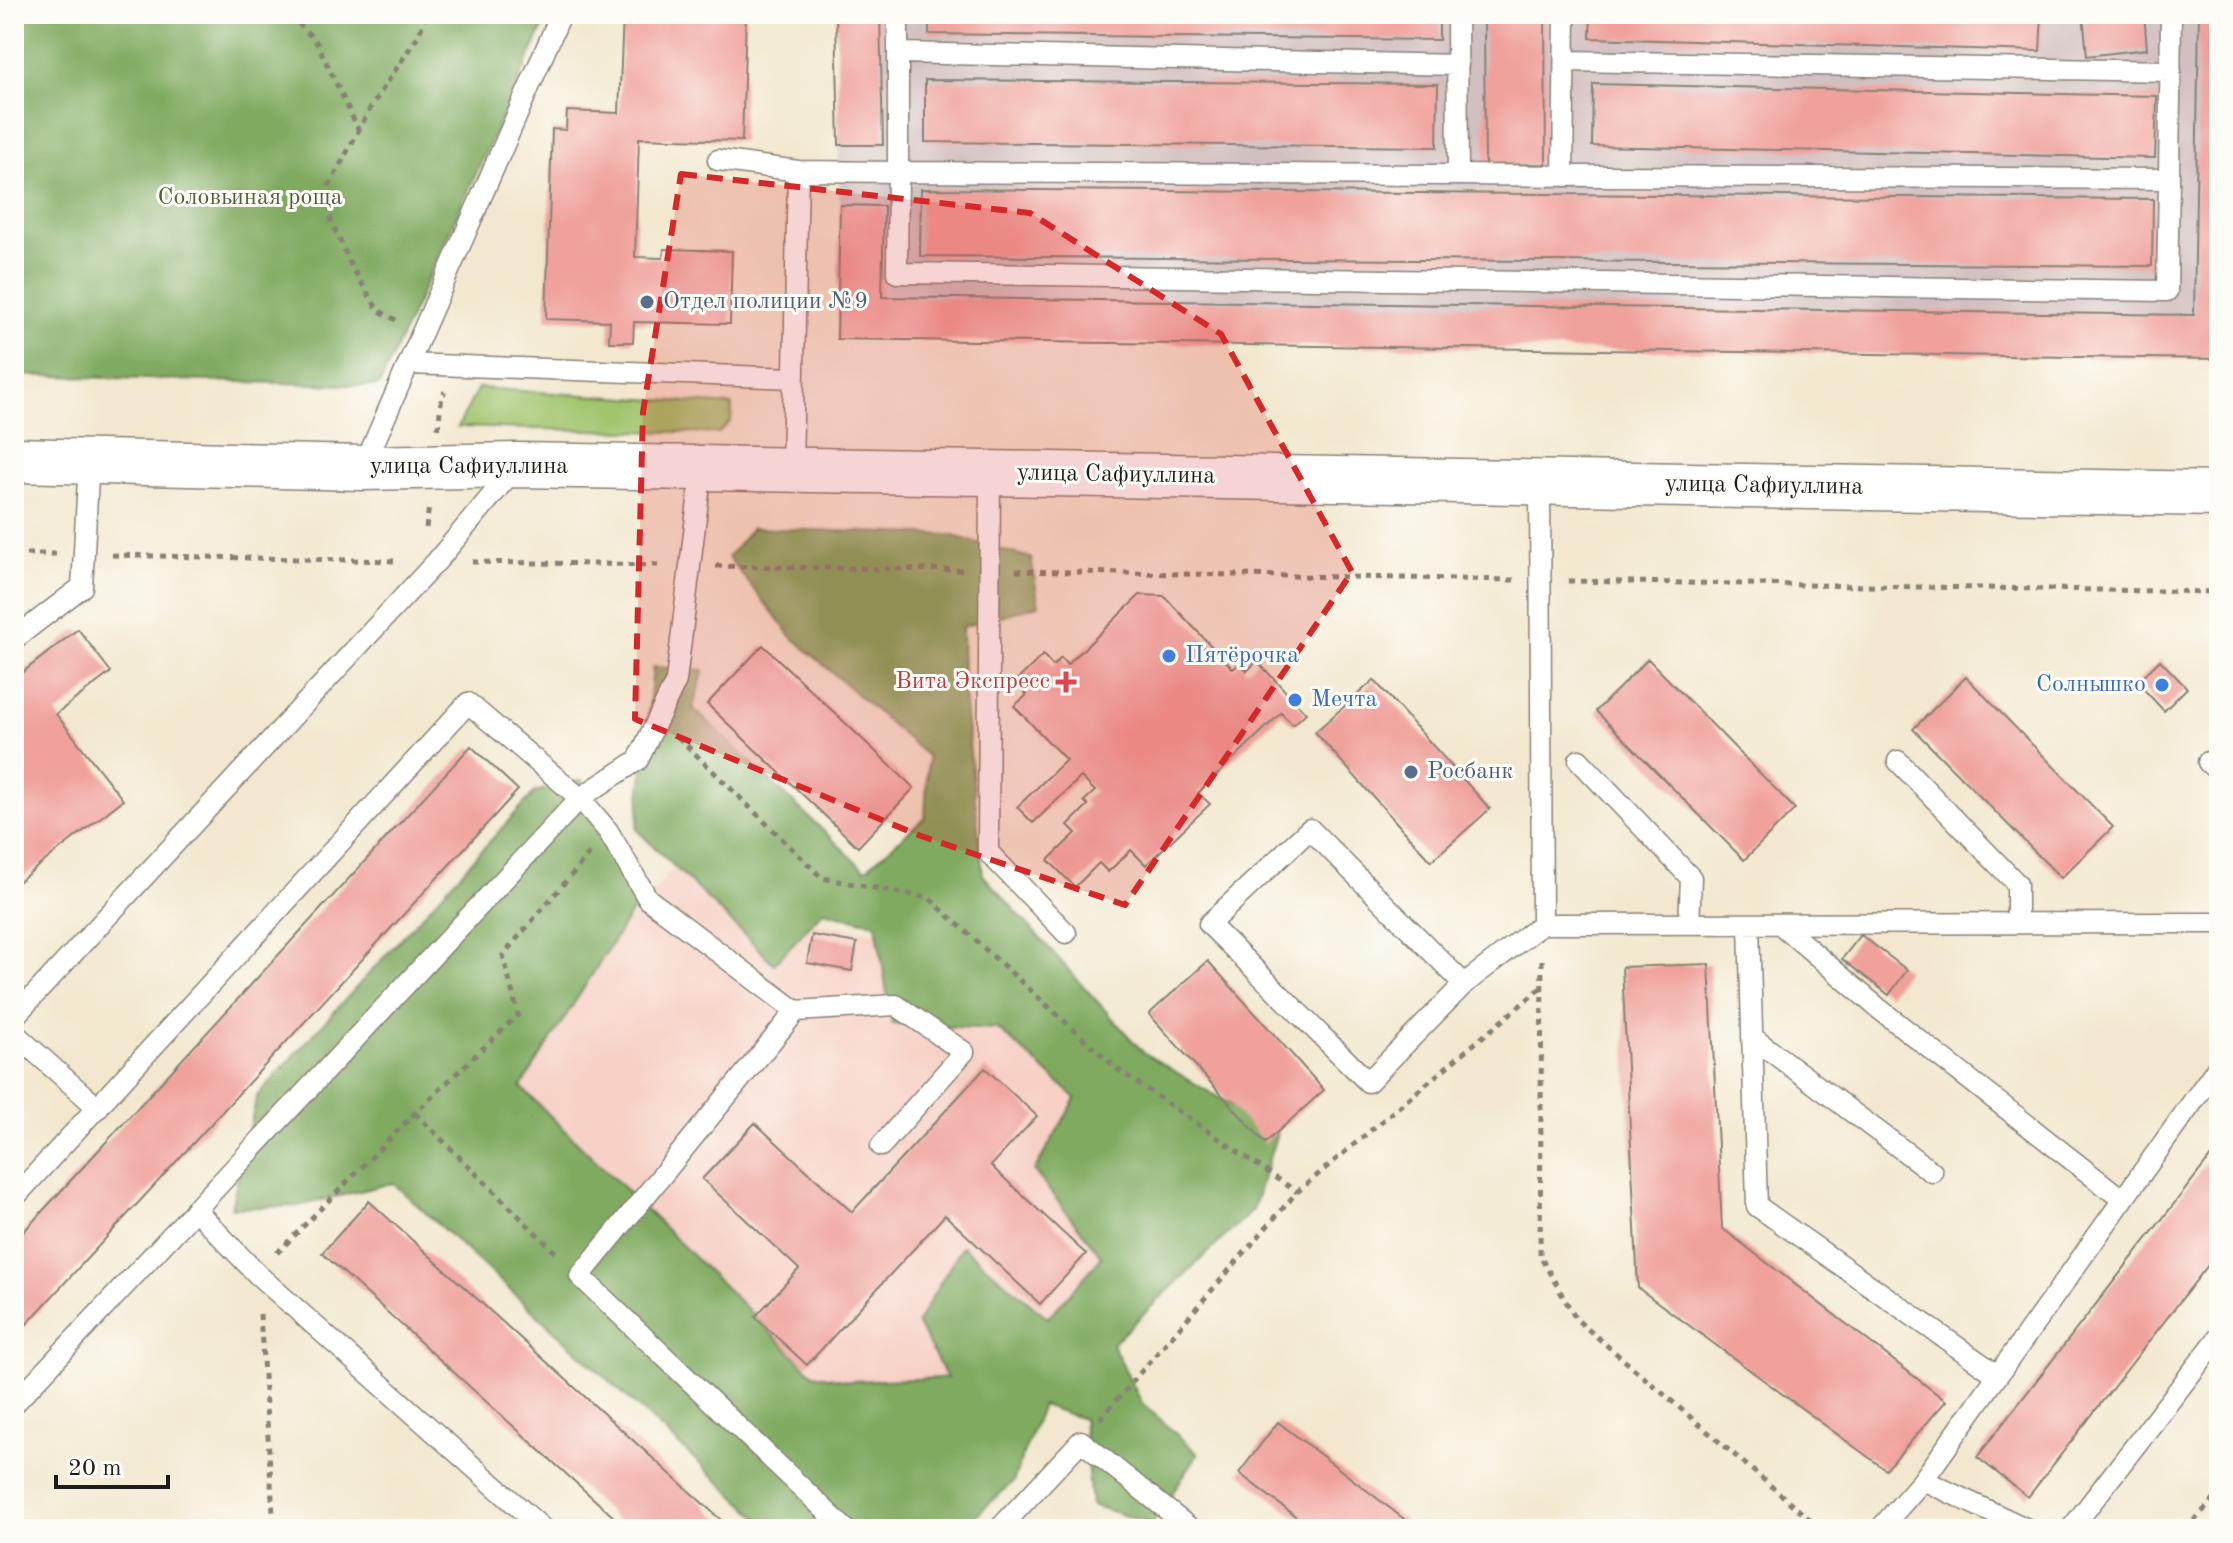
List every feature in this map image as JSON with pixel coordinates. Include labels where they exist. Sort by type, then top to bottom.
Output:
[{"type":"street","name":"улица Сафиуллина","points":[[14,460],[363,468],[517,465],[792,469],[2219,494]]},
{"type":"lane","points":[[363,468],[561,14]]},
{"type":"lane","points":[[898,14],[897,273],[2167,291],[2171,14]]},
{"type":"lane","points":[[1457,14],[1458,175]]},
{"type":"lane","points":[[1563,176],[1565,14]]},
{"type":"lane","points":[[898,53],[1458,65]]},
{"type":"lane","points":[[1565,61],[2171,71]]},
{"type":"lane","points":[[718,160],[798,171],[2169,179]]},
{"type":"lane","points":[[792,469],[798,171]]},
{"type":"lane","points":[[409,364],[793,378]]},
{"type":"lane","points":[[14,639],[82,587],[89,461]]},
{"type":"lane","points":[[14,1017],[437,561],[517,465]]},
{"type":"lane","points":[[14,1404],[580,798],[638,760],[676,681],[702,468]]},
{"type":"lane","points":[[990,473],[988,852],[1066,933]]},
{"type":"lane","points":[[1540,482],[1542,924]]},
{"type":"lane","points":[[14,1198],[468,703],[580,798],[608,831],[648,899],[796,1011],[896,1005],[964,1052],[881,1146]]},
{"type":"lane","points":[[1579,760],[1691,878],[1689,924]]},
{"type":"lane","points":[[1898,761],[2017,884],[2017,923]]},
{"type":"lane","points":[[1464,984],[1310,829],[1209,924],[1368,1082],[1464,984],[1542,924],[2219,923]]},
{"type":"lane","points":[[1749,924],[1757,1206],[1997,1375]]},
{"type":"lane","points":[[1780,924],[1878,1008],[2123,1200]]},
{"type":"lane","points":[[796,1011],[580,1276],[845,1529]]},
{"type":"lane","points":[[14,1033],[98,1108]]},
{"type":"lane","points":[[1752,1037],[1932,1172]]},
{"type":"lane","points":[[1880,1529],[1923,1480],[2219,1065]]},
{"type":"lane","points":[[195,1209],[257,1274],[543,1529]]},
{"type":"lane","points":[[2071,1529],[2219,1337]]},
{"type":"lane","points":[[999,1529],[1081,1441],[1191,1529]]},
{"type":"lane","points":[[1923,1480],[2027,1529]]},
{"type":"path","points":[[290,14],[317,43],[359,130]]},
{"type":"path","points":[[421,335],[378,310],[352,267],[331,221],[329,186],[359,130],[418,36],[427,14]]},
{"type":"path","points":[[14,554],[2219,592]]},
{"type":"path","points":[[658,717],[822,878],[929,898],[1117,1069],[1297,1192]]},
{"type":"path","points":[[274,1529],[257,1274],[415,1113],[518,1015],[503,955],[608,831]]},
{"type":"path","points":[[1542,924],[1540,1256],[1576,1319],[1821,1529]]},
{"type":"path","points":[[1081,1441],[1297,1192],[1541,988]]},
{"type":"path","points":[[415,1113],[580,1276]]},
{"type":"path","points":[[2185,1529],[2219,1495]]},
{"type":"highlighted area","points":[[681,174],[1030,213],[1221,334],[1352,572],[1125,905],[921,836],[635,719],[643,412]]},
{"type":"shaded area","points":[[836,14],[2219,14],[2219,359],[837,339],[840,205]]},
{"type":"shaded area","points":[[700,834],[789,919],[915,939],[1238,1167],[884,1502],[453,1108],[648,899]]},
{"type":"green space","name":"Соловьиная роща","points":[[14,14],[549,14],[379,386],[14,375]]},
{"type":"green space","points":[[478,388],[732,405],[731,421],[719,433],[458,427]]},
{"type":"green space","points":[[752,528],[950,535],[1031,558],[1039,605],[962,627],[963,686],[983,875],[1143,1052],[1277,1133],[1253,1210],[1112,1344],[1142,1403],[1198,1454],[1152,1524],[1091,1505],[1083,1419],[1042,1405],[1013,1482],[961,1529],[771,1529],[393,1183],[298,1206],[231,1208],[257,1096],[535,792],[582,780],[645,891],[521,1087],[813,1374],[848,1381],[947,1378],[917,1323],[962,1246],[1048,1318],[1102,1257],[1034,1171],[1076,1098],[998,1029],[892,1024],[876,924],[823,911],[774,964],[637,830],[653,667],[704,670],[693,708],[865,870],[925,817],[928,757],[792,637],[728,557]]},
{"type":"building","points":[[623,14],[746,14],[742,141],[639,138],[635,257],[663,258],[664,249],[732,251],[730,324],[634,322],[633,342],[609,342],[610,321],[546,319],[552,129],[566,130],[567,111],[619,113]]},
{"type":"building","points":[[836,14],[880,14],[883,145],[839,145]]},
{"type":"building","points":[[929,14],[1439,14],[1439,40],[929,34]]},
{"type":"building","points":[[1484,14],[1545,14],[1546,164],[1485,165]]},
{"type":"building","points":[[1591,14],[2042,14],[2040,51],[1590,38]]},
{"type":"building","points":[[2083,14],[2144,14],[2147,49],[2087,56]]},
{"type":"building","points":[[2199,14],[2219,14],[2219,359],[837,339],[840,205],[884,206],[882,297],[2194,315]]},
{"type":"building","points":[[925,80],[1438,84],[1437,147],[925,142]]},
{"type":"building","points":[[1593,84],[2157,96],[2155,158],[1592,146]]},
{"type":"building","points":[[921,189],[2153,199],[2152,266],[920,256]]},
{"type":"building","points":[[1140,595],[1164,596],[1233,669],[1240,663],[1247,671],[1257,661],[1306,713],[1293,725],[1281,713],[1198,793],[1210,804],[1146,865],[1131,850],[1108,872],[1099,863],[1075,887],[1048,860],[1076,833],[1068,825],[1088,805],[1084,801],[1095,791],[1081,777],[1033,823],[1017,807],[1066,760],[1014,706],[1027,695],[1015,682],[1043,655],[1053,666],[1061,658],[1067,665]]},
{"type":"building","points":[[78,629],[111,672],[56,714],[123,800],[14,885],[14,679]]},
{"type":"building","points":[[763,645],[914,788],[858,847],[707,704]]},
{"type":"building","points":[[1648,659],[1795,809],[1744,860],[1596,711]]},
{"type":"building","name":"Солнышко","points":[[2160,660],[2187,688],[2164,711],[2137,682]]},
{"type":"building","points":[[1966,677],[2113,827],[2061,878],[1913,729]]},
{"type":"building","points":[[1374,680],[1490,809],[1431,861],[1315,732]]},
{"type":"building","points":[[471,746],[518,790],[14,1338],[14,1242]]},
{"type":"building","points":[[812,935],[857,943],[852,971],[807,963]]},
{"type":"building","points":[[1861,935],[1907,970],[1889,995],[1842,959]]},
{"type":"building","points":[[1208,961],[1324,1090],[1265,1143],[1149,1014]]},
{"type":"building","points":[[1709,964],[1722,1228],[1946,1401],[1886,1470],[1638,1288],[1622,967]]},
{"type":"building","points":[[985,1068],[1037,1116],[991,1166],[1086,1254],[1040,1304],[945,1215],[807,1365],[755,1317],[799,1269],[702,1179],[755,1123],[852,1212]]},
{"type":"building","points":[[2219,1146],[2219,1251],[2028,1497],[1977,1457]]},
{"type":"building","points":[[369,1201],[731,1529],[627,1529],[322,1253]]},
{"type":"building","points":[[1278,1422],[1417,1529],[1312,1529],[1239,1473]]},
{"type":"place","name":"Отдел полиции №9","points":[[647,302]]},
{"type":"place","name":"Пятёрочка","points":[[1169,656]]},
{"type":"place","name":"Вита Экспресс","points":[[1066,682]]},
{"type":"place","name":"Солнышко","points":[[2162,685]]},
{"type":"place","name":"Мечта","points":[[1295,700]]},
{"type":"place","name":"Росбанк","points":[[1411,772]]}]
